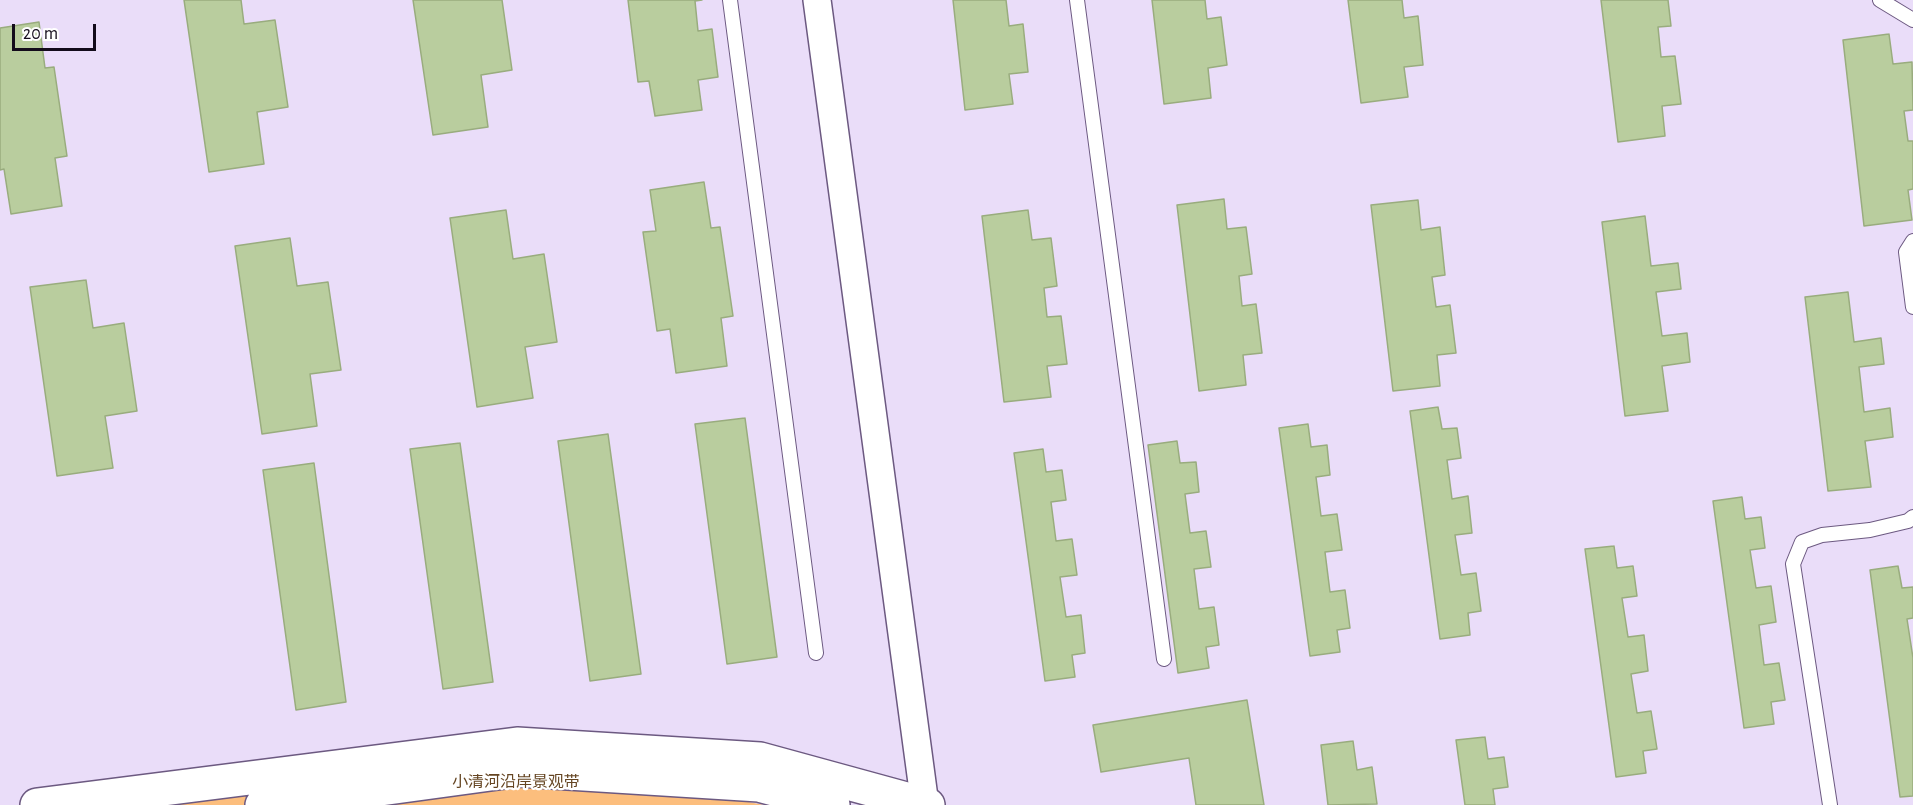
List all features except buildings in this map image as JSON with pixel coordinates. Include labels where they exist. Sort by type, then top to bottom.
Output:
[{"type":"main road","points":[[37,805],[517,744],[760,759],[926,805]]},
{"type":"main road","points":[[262,805],[520,770],[759,785],[833,805]]},
{"type":"street","points":[[817,0],[926,805]]},
{"type":"lane","points":[[730,0],[816,652]]},
{"type":"lane","points":[[1077,0],[1164,659]]},
{"type":"lane","points":[[1880,0],[1913,20]]},
{"type":"lane","points":[[1913,241],[1905,252],[1913,307]]},
{"type":"lane","points":[[1830,805],[1793,564],[1802,542],[1822,535],[1870,530],[1908,521],[1913,517]]},
{"type":"green space","name":"小清河沿岸景观带","points":[[519,758],[764,805],[158,805]]}]
